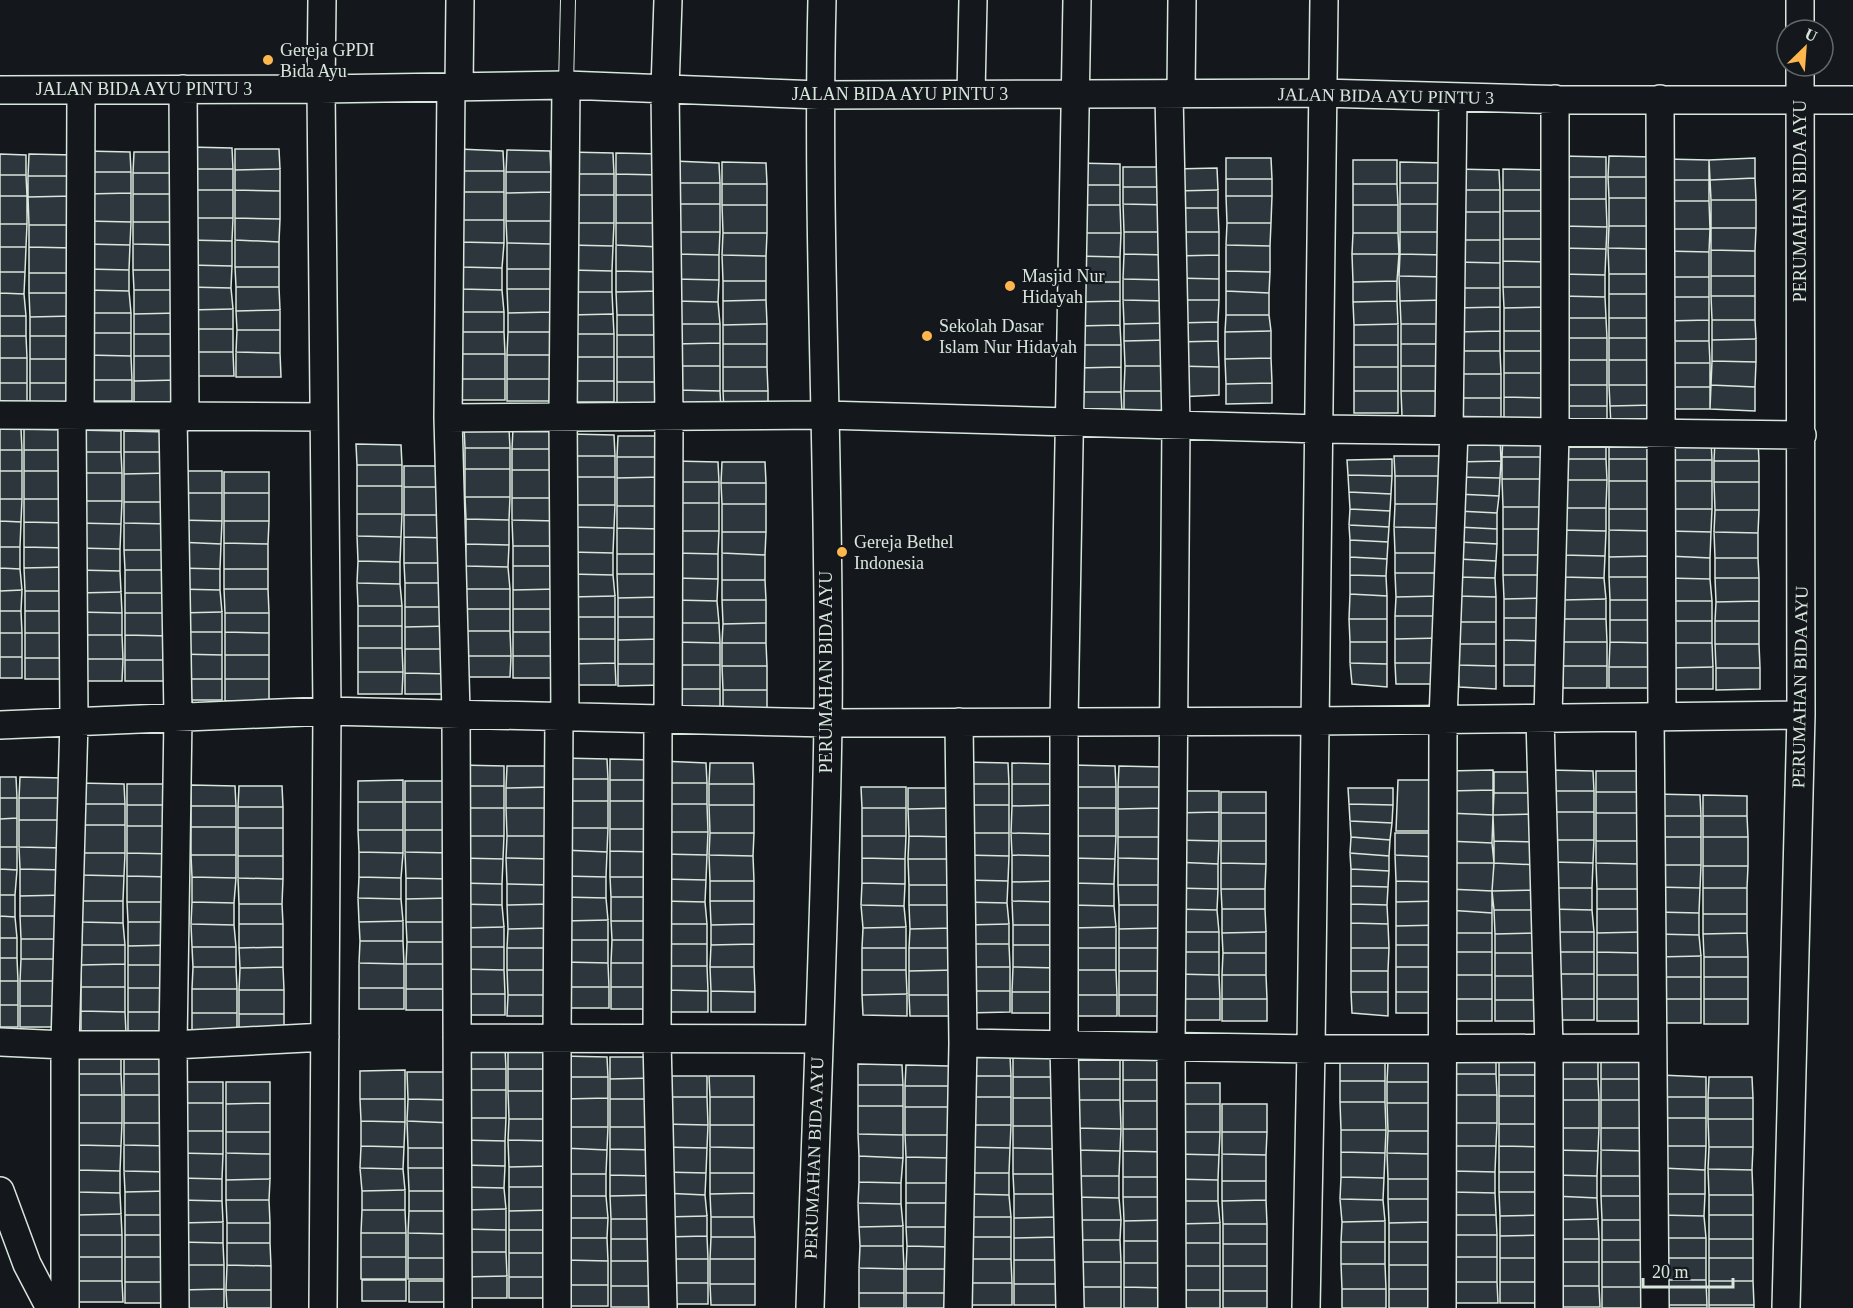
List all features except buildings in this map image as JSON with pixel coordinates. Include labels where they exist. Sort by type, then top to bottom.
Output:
[{"type":"street","points":[[322,0],[327,711],[322,1308]]},
{"type":"street","points":[[458,1308],[456,713],[448,417],[455,86],[460,0]]},
{"type":"street","points":[[663,1308],[657,1039],[669,415],[665,89],[668,0]]},
{"type":"street","name":"PERUMAHAN BIDA AYU","points":[[810,1308],[828,723],[819,95],[822,0]]},
{"type":"street","points":[[971,94],[973,0]]},
{"type":"street","points":[[1070,1308],[1064,1044],[1064,722],[1077,0]]},
{"type":"street","points":[[1172,1308],[1171,1046],[1176,425],[1175,94],[1182,0]]},
{"type":"street","points":[[1306,1308],[1316,721],[1324,0]]},
{"type":"street","points":[[1800,0],[1800,18]]},
{"type":"street","name":"PERUMAHAN BIDA AYU","points":[[1786,1308],[1801,715],[1800,78]]},
{"type":"street","points":[[557,1308],[556,1038],[562,716],[566,85]]},
{"type":"street","name":"JALAN BIDA AYU PINTU 3","points":[[0,90],[321,89],[566,85],[819,95],[1322,93],[1555,99],[1853,100]]},
{"type":"street","points":[[175,1308],[173,1045],[183,89]]},
{"type":"street","points":[[65,1308],[65,1045],[74,721],[81,90]]},
{"type":"street","points":[[1442,1308],[1443,720],[1452,431],[1453,97]]},
{"type":"street","points":[[1549,1308],[1549,1048],[1544,718],[1555,432],[1555,99]]},
{"type":"street","points":[[1655,1308],[1652,1048],[1661,434],[1660,99]]},
{"type":"street","points":[[0,415],[324,417]]},
{"type":"street","points":[[448,417],[825,415],[1319,429],[1802,435]]},
{"type":"street","points":[[0,725],[327,711],[828,723],[1443,720],[1801,715]]},
{"type":"street","points":[[958,1308],[963,1043],[959,722]]},
{"type":"street","points":[[0,1042],[65,1045],[173,1045],[325,1037]]},
{"type":"street","points":[[457,1038],[818,1039]]},
{"type":"street","points":[[963,1043],[1311,1049],[1652,1048]]},
{"type":"street","points":[[0,1191],[27,1264],[50,1308]]},
{"type":"lane","points":[[566,85],[568,0]]},
{"type":"place","name":"Gereja GPDI Bida Ayu","points":[[268,60]]},
{"type":"place","name":"Masjid Nur Hidayah","points":[[1010,286]]},
{"type":"place","name":"Sekolah Dasar Islam Nur Hidayah","points":[[927,336]]},
{"type":"place","name":"Gereja Bethel Indonesia","points":[[842,552]]}]
